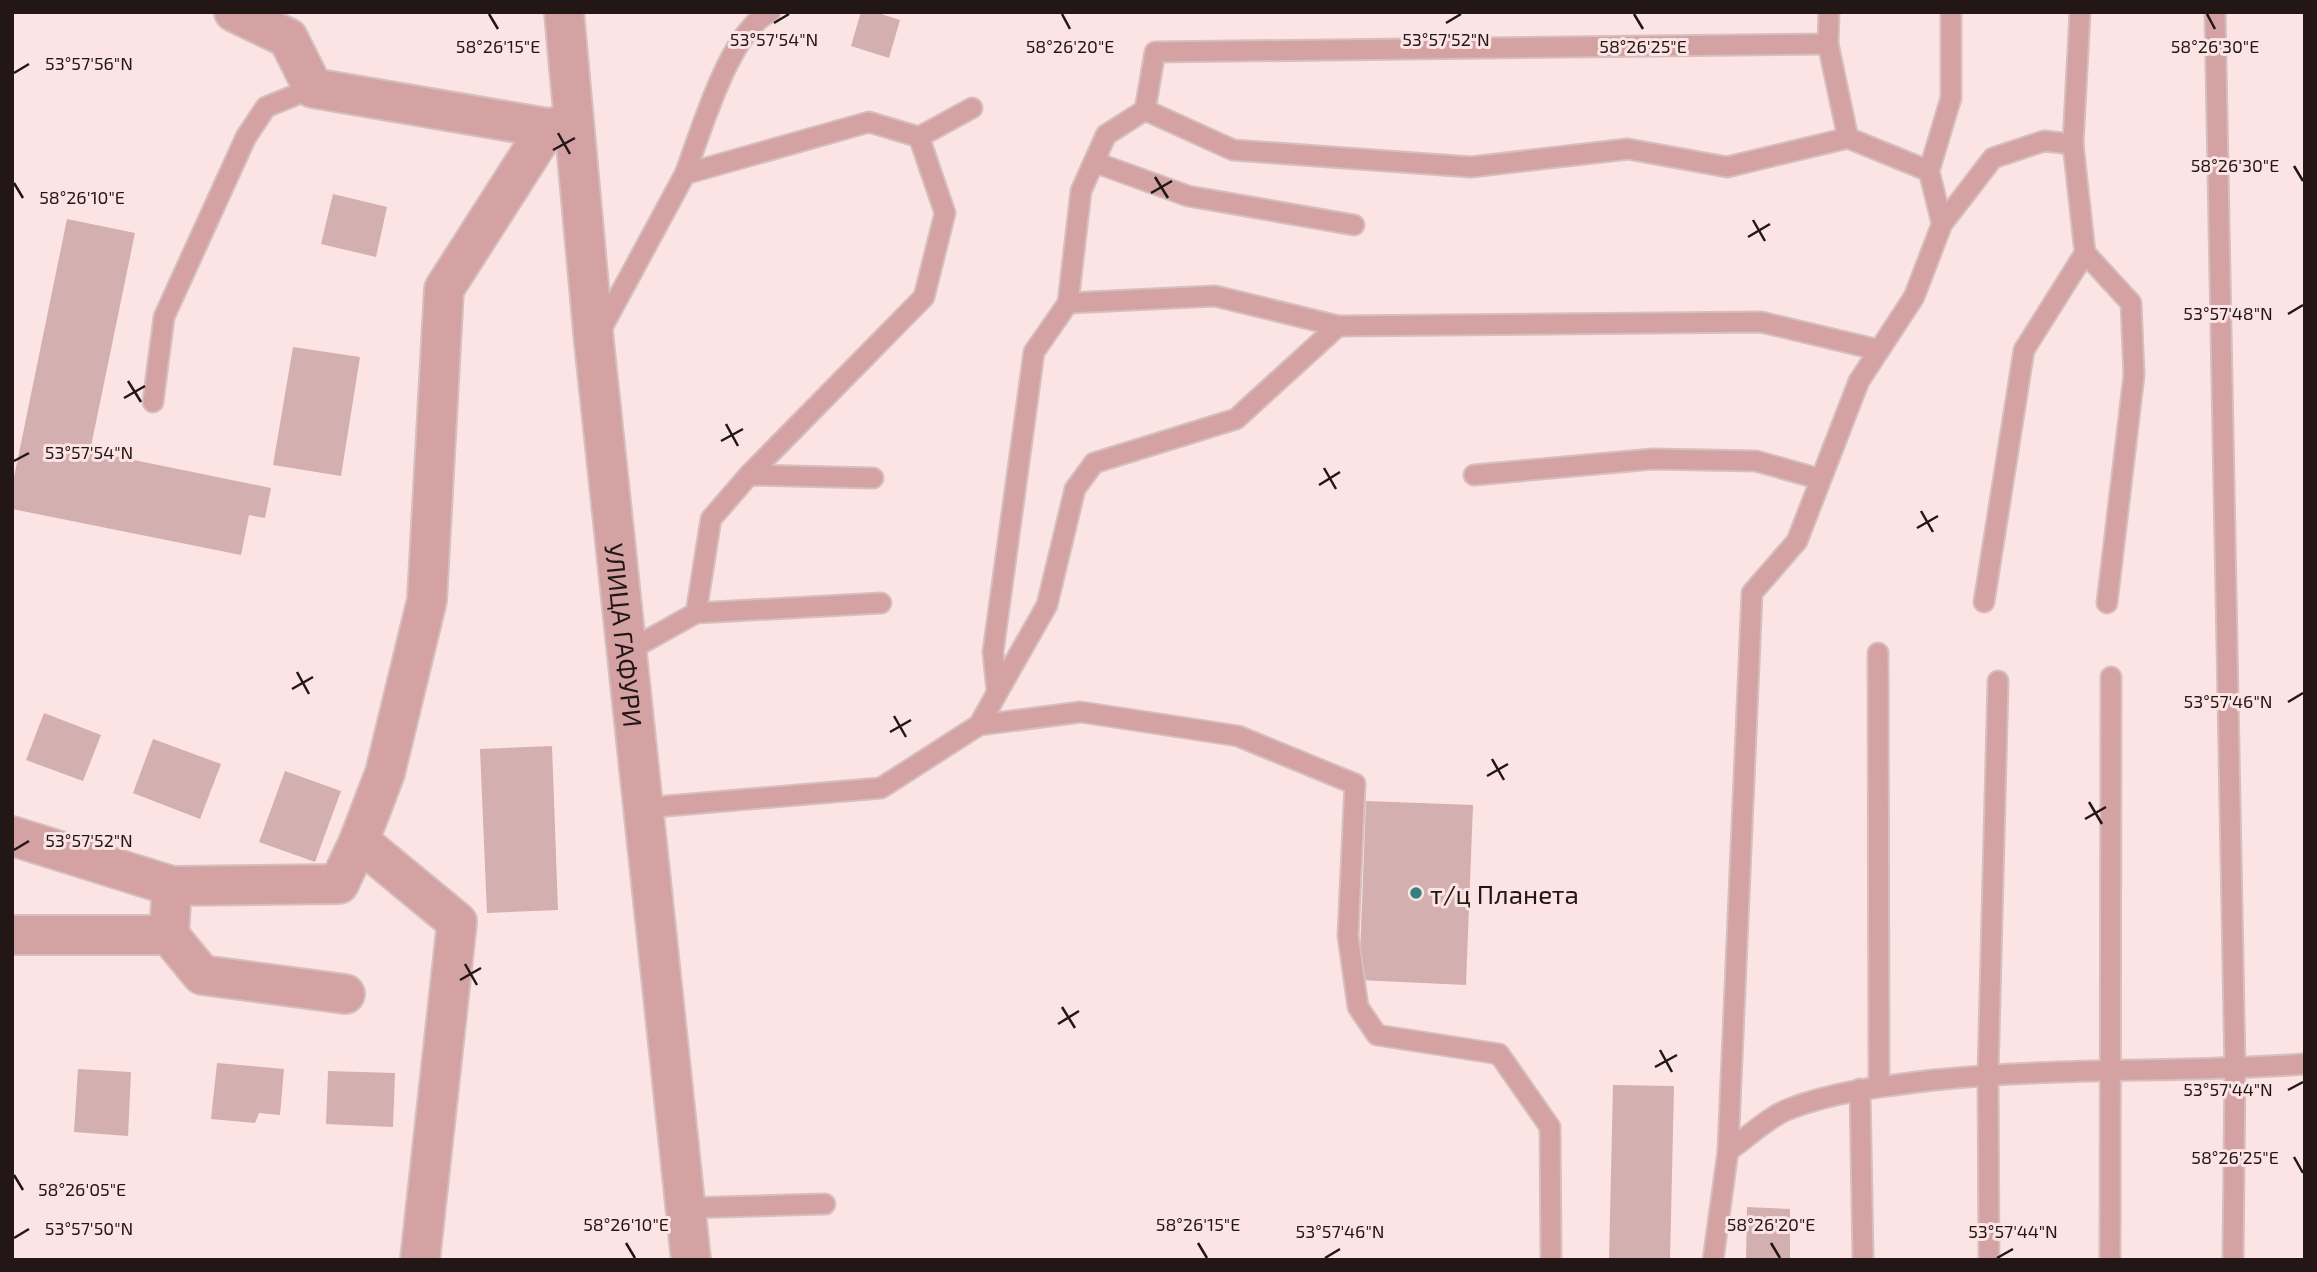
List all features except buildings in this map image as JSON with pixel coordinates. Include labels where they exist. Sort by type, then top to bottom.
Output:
[{"type":"street","points":[[12,836],[172,886],[339,884],[385,773],[427,600],[444,289],[562,126],[313,88],[288,38],[234,12]]},
{"type":"street","name":"УЛИЦА ГАФУРИ","points":[[564,12],[562,126],[594,342],[691,1260]]},
{"type":"street","points":[[359,841],[457,922],[420,1260]]},
{"type":"street","points":[[172,886],[169,935],[202,975],[345,994]]},
{"type":"street","points":[[12,935],[169,935]]},
{"type":"lane","points":[[594,342],[685,174],[720,77],[757,18],[770,12]]},
{"type":"lane","points":[[1829,12],[1828,44],[1848,138]]},
{"type":"lane","points":[[1942,224],[1929,171],[1951,98],[1951,12]]},
{"type":"lane","points":[[2080,12],[2073,144],[2085,253],[2131,303],[2134,375],[2106,603]]},
{"type":"lane","points":[[2215,12],[2235,1069],[2233,1260]]},
{"type":"lane","points":[[997,691],[993,652],[1034,352],[1068,303],[1081,191],[1105,135],[1145,110],[1155,52],[1828,44]]},
{"type":"lane","points":[[153,402],[164,317],[246,137],[266,107],[313,88]]},
{"type":"lane","points":[[685,174],[869,122],[919,137],[972,108]]},
{"type":"lane","points":[[1145,110],[1233,150],[1471,167],[1628,149],[1727,167],[1848,138],[1929,171]]},
{"type":"lane","points":[[696,613],[711,519],[749,475],[925,297],[945,213],[919,137]]},
{"type":"lane","points":[[1713,1260],[1728,1151],[1752,593],[1797,541],[1858,381],[1914,297],[1942,224],[1993,158],[2044,141],[2073,144]]},
{"type":"lane","points":[[1094,162],[1188,196],[1354,225]]},
{"type":"lane","points":[[1984,602],[2024,350],[2085,253]]},
{"type":"lane","points":[[1068,303],[1215,296],[1338,326],[1761,322],[1879,350]]},
{"type":"lane","points":[[979,725],[1047,605],[1075,489],[1094,463],[1236,419],[1338,326]]},
{"type":"lane","points":[[1474,475],[1653,458],[1756,461],[1821,479]]},
{"type":"lane","points":[[749,475],[873,478]]},
{"type":"lane","points":[[626,652],[696,613],[881,603]]},
{"type":"lane","points":[[1863,1260],[1878,653]]},
{"type":"lane","points":[[2110,1260],[2111,677]]},
{"type":"lane","points":[[1989,1260],[1988,1074],[1998,681]]},
{"type":"lane","points":[[643,808],[881,788],[979,725],[1081,712],[1238,736],[1355,784],[1348,936],[1358,1007],[1377,1035],[1499,1054],[1550,1127],[1551,1260]]},
{"type":"lane","points":[[1728,1151],[1787,1110],[1869,1088],[1988,1074],[2112,1069],[2235,1069],[2305,1064]]},
{"type":"lane","points":[[685,1208],[825,1204]]},
{"type":"place","name":"т/ц Планета","points":[[1416,893]]}]
